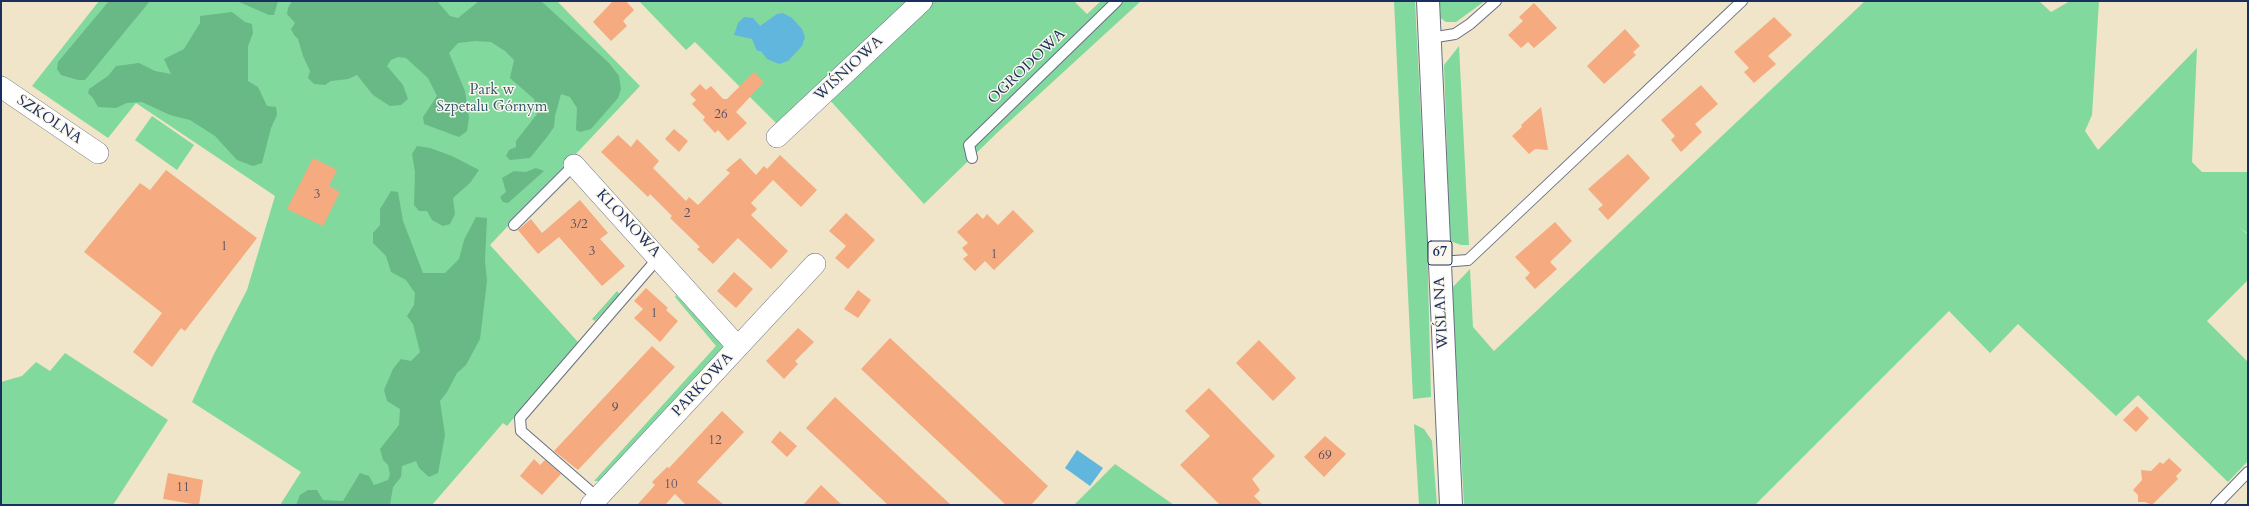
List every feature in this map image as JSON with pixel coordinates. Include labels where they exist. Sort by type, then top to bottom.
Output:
[{"type":"main road","name":"WIŚLANA","points":[[1428,1],[1451,505]]},
{"type":"street","name":"WIŚNIOWA","points":[[777,137],[922,1]]},
{"type":"street","name":"SZKOLNA","points":[[1,87],[98,153]]},
{"type":"street","name":"KLONOWA","points":[[574,165],[659,257],[738,347]]},
{"type":"street","name":"PARKOWA","points":[[594,502],[815,264]]},
{"type":"lane","name":"OGRODOWA","points":[[972,158],[969,144],[1117,1]]},
{"type":"lane","points":[[1430,38],[1454,34],[1470,24],[1496,1]]},
{"type":"lane","points":[[1440,262],[1468,260],[1742,1]]},
{"type":"lane","name":"KLONOWA","points":[[514,225],[574,165]]},
{"type":"lane","points":[[594,502],[521,431],[520,418],[659,257]]},
{"type":"lane","points":[[2216,505],[2248,472]]},
{"type":"green space","name":"Park w Szpetalu Górnym","points":[[99,1],[557,1],[640,86],[490,245],[578,342],[507,426],[503,423],[432,505],[280,505],[301,472],[192,402],[214,354],[247,290],[275,196],[136,103],[108,138],[32,86]]},
{"type":"green space","points":[[109,1],[150,1],[85,80],[78,80],[61,75],[57,69],[58,62]]},
{"type":"green space","points":[[237,1],[278,1],[274,15],[269,15]]},
{"type":"green space","points":[[292,1],[437,1],[450,16],[458,18],[479,1],[541,1],[609,63],[619,76],[621,89],[618,98],[591,129],[580,132],[576,130],[577,108],[570,97],[561,94],[555,116],[554,127],[547,137],[530,158],[510,160],[506,156],[509,150],[516,147],[516,141],[537,114],[534,99],[510,78],[514,60],[505,51],[491,42],[475,41],[458,43],[449,53],[465,91],[469,118],[467,131],[459,137],[424,124],[423,117],[437,96],[428,78],[406,58],[398,57],[391,60],[387,66],[403,85],[408,99],[401,105],[390,106],[373,95],[357,75],[348,79],[331,81],[325,85],[314,84],[308,78],[310,71],[303,56],[298,39],[291,29],[295,23],[287,14],[288,8]]},
{"type":"green space","points":[[639,1],[907,1],[777,124],[695,42],[686,50]]},
{"type":"green space","points":[[933,1],[1074,1],[1087,14],[1101,1],[1141,1],[998,132],[924,204],[828,98]]},
{"type":"green space","points":[[1394,1],[1415,1],[1427,236],[1431,397],[1413,399]]},
{"type":"green space","points":[[1438,1],[1485,1],[1456,22],[1446,22],[1439,17]]},
{"type":"green space","points":[[1865,1],[2039,1],[2051,12],[2070,1],[2099,1],[2092,115],[2085,131],[2098,150],[2197,48],[2192,162],[2202,172],[2248,172],[2248,234],[2238,226],[2248,235],[2248,280],[2207,321],[2248,362],[2248,461],[2228,482],[2138,395],[2116,416],[2018,324],[1990,353],[1949,311],[1755,505],[1464,505],[1452,288],[1470,269],[1473,327],[1494,351]]},
{"type":"green space","points":[[232,12],[245,22],[252,24],[253,33],[248,46],[248,81],[258,87],[267,106],[276,107],[277,115],[271,128],[262,163],[253,166],[237,160],[215,136],[190,120],[170,115],[142,102],[127,103],[116,108],[98,107],[88,93],[89,89],[108,76],[116,66],[139,63],[155,71],[171,74],[164,59],[184,49],[200,23],[200,16]]},
{"type":"green space","points":[[1459,46],[1469,245],[1461,245],[1450,241],[1444,65]]},
{"type":"green space","points":[[152,116],[194,145],[177,170],[135,140]]},
{"type":"green space","points":[[417,146],[430,148],[452,156],[479,170],[470,183],[453,198],[455,214],[450,224],[443,226],[432,220],[427,211],[419,211],[414,205],[415,172],[412,154]]},
{"type":"green space","points":[[536,168],[544,171],[508,203],[503,202],[500,197],[506,192],[502,178],[514,171],[526,172]]},
{"type":"green space","points":[[391,191],[398,192],[403,221],[423,273],[445,273],[459,259],[464,240],[476,217],[487,218],[485,261],[487,281],[480,339],[466,365],[457,373],[447,392],[440,401],[445,435],[438,473],[429,477],[419,468],[416,461],[402,466],[401,477],[393,487],[390,505],[296,505],[300,495],[308,490],[317,490],[323,500],[343,501],[360,473],[369,476],[374,485],[388,480],[390,474],[388,465],[383,460],[380,449],[399,425],[400,409],[387,401],[384,390],[393,369],[401,359],[411,361],[420,352],[413,324],[407,316],[414,305],[415,293],[406,280],[391,272],[386,256],[373,243],[373,233],[380,225],[380,209]]},
{"type":"green space","points":[[617,291],[620,294],[595,321],[592,319]]},
{"type":"green space","points":[[676,295],[723,345],[722,351],[600,481],[594,481],[716,346],[675,297]]},
{"type":"green space","points":[[65,353],[168,420],[113,505],[1,505],[1,382],[22,376],[36,362],[50,371]]},
{"type":"green space","points":[[1414,424],[1424,429],[1432,441],[1437,505],[1419,505]]},
{"type":"green space","points":[[1115,464],[1174,505],[1074,505]]},
{"type":"water","points":[[783,13],[792,18],[802,29],[805,37],[802,46],[788,61],[779,64],[767,59],[761,51],[756,49],[752,39],[734,35],[738,23],[744,17],[753,18],[760,26],[777,14]]},
{"type":"water","points":[[1077,450],[1103,468],[1090,486],[1065,468]]},
{"type":"building","points":[[613,1],[626,1],[634,10],[623,21],[627,26],[611,41],[593,22]]},
{"type":"building","points":[[1534,3],[1557,28],[1534,48],[1528,42],[1521,48],[1508,35],[1523,21],[1519,17]]},
{"type":"building","points":[[1774,17],[1792,35],[1768,56],[1776,64],[1754,83],[1744,72],[1749,68],[1734,52]]},
{"type":"building","points":[[1625,29],[1640,46],[1633,52],[1636,55],[1604,84],[1587,66]]},
{"type":"building","points":[[754,72],[764,82],[736,112],[747,123],[728,141],[718,130],[715,133],[703,120],[705,117],[692,104],[696,100],[690,94],[700,84],[706,90],[711,86],[723,99],[727,99]]},
{"type":"building","points":[[1701,85],[1718,104],[1695,124],[1702,132],[1681,152],[1671,140],[1675,136],[1661,120]]},
{"type":"building","points":[[1541,107],[1548,150],[1535,149],[1529,154],[1512,136],[1522,127],[1521,125]]},
{"type":"building","points":[[674,129],[688,141],[679,152],[665,139]]},
{"type":"building","points":[[618,135],[631,147],[637,139],[659,161],[653,168],[686,201],[689,197],[698,205],[730,173],[726,170],[740,158],[756,175],[764,166],[767,169],[780,155],[817,190],[801,207],[773,180],[751,203],[757,209],[751,215],[788,251],[771,269],[738,238],[713,264],[697,249],[700,247],[670,218],[672,216],[650,194],[648,197],[601,152]]},
{"type":"building","points":[[1628,154],[1650,178],[1608,220],[1598,209],[1603,205],[1588,189]]},
{"type":"building","points":[[313,158],[337,170],[329,186],[340,192],[323,226],[287,209]]},
{"type":"building","points":[[166,170],[257,238],[185,331],[181,328],[152,367],[133,352],[162,313],[84,252],[140,183],[150,190]]},
{"type":"building","points":[[580,200],[608,233],[600,239],[625,266],[602,286],[559,237],[538,254],[518,230],[531,219],[542,233]]},
{"type":"building","points":[[1013,210],[1034,231],[994,270],[985,261],[975,271],[963,259],[968,255],[962,248],[968,243],[957,232],[977,213],[983,219],[987,214],[998,225]]},
{"type":"building","points":[[846,213],[875,240],[848,269],[835,258],[846,246],[829,231]]},
{"type":"building","points":[[1555,222],[1572,241],[1550,262],[1557,269],[1535,289],[1525,278],[1530,273],[1515,257]]},
{"type":"building","points":[[734,272],[753,289],[736,308],[717,291]]},
{"type":"building","points":[[646,288],[668,308],[666,310],[678,321],[660,342],[634,318],[643,309],[634,301]]},
{"type":"building","points":[[858,290],[871,300],[858,318],[844,309]]},
{"type":"building","points":[[798,328],[814,342],[795,361],[798,364],[784,379],[766,361]]},
{"type":"building","points":[[890,338],[1048,486],[1031,505],[1006,505],[861,369]]},
{"type":"building","points":[[1259,340],[1296,378],[1273,401],[1236,363]]},
{"type":"building","points":[[652,346],[675,367],[578,470],[554,451]]},
{"type":"building","points":[[1209,388],[1275,456],[1252,479],[1260,490],[1254,496],[1263,505],[1220,505],[1180,465],[1210,436],[1185,411]]},
{"type":"building","points":[[835,397],[951,505],[888,505],[806,428]]},
{"type":"building","points":[[2137,406],[2149,418],[2136,432],[2123,420]]},
{"type":"building","points":[[722,411],[744,432],[697,482],[724,505],[686,505],[675,494],[665,505],[637,505],[655,485],[652,482],[667,467],[669,468]]},
{"type":"building","points":[[780,431],[797,446],[787,457],[771,442]]},
{"type":"building","points":[[1325,436],[1346,454],[1324,477],[1304,457]]},
{"type":"building","points":[[2169,458],[2182,470],[2176,476],[2178,479],[2152,505],[2145,502],[2138,502],[2138,495],[2133,490],[2142,480],[2141,470],[2151,471],[2160,462],[2163,464]]},
{"type":"building","points":[[534,459],[540,465],[545,460],[561,474],[542,495],[520,476]]},
{"type":"building","points":[[168,473],[203,480],[199,505],[163,499]]},
{"type":"building","points":[[821,485],[842,505],[803,505]]}]
